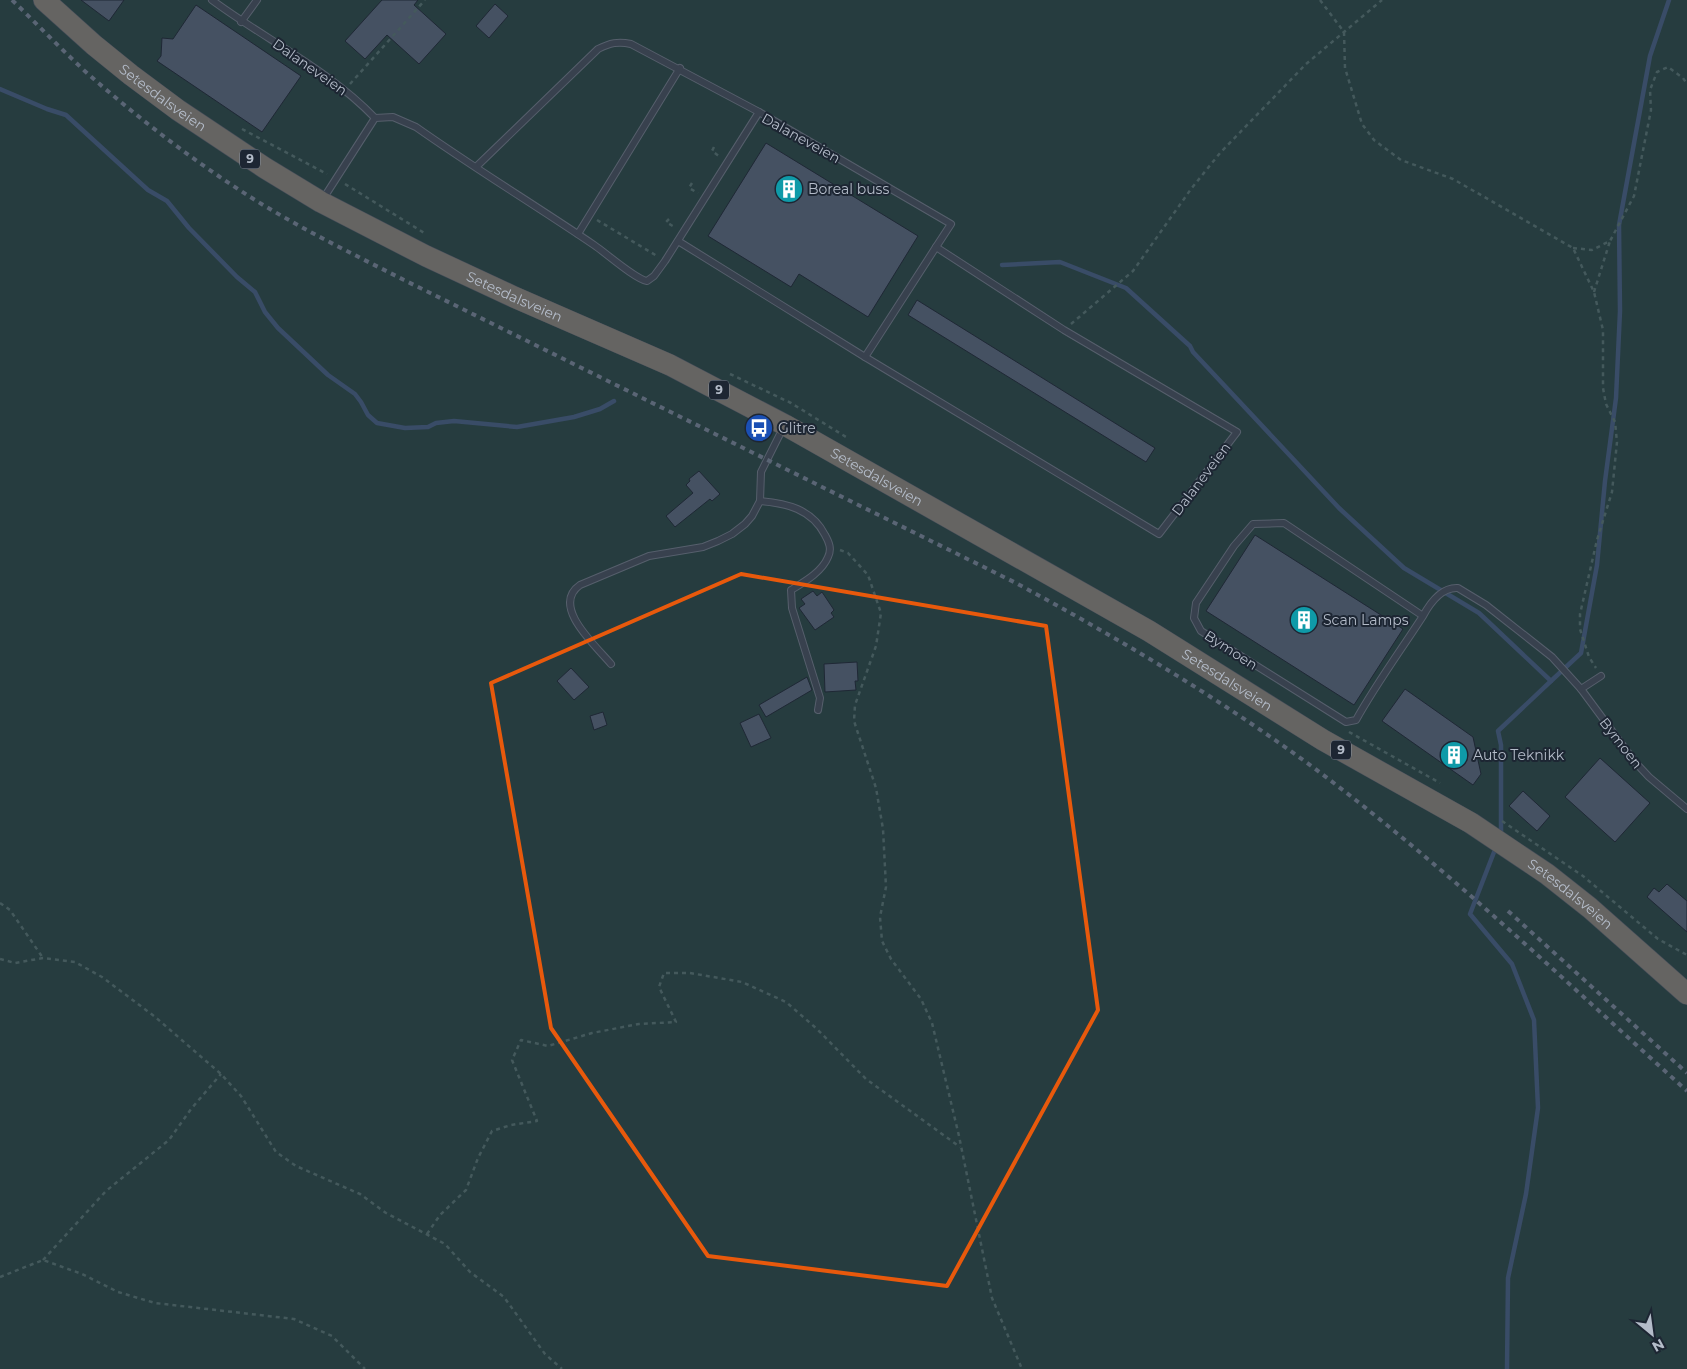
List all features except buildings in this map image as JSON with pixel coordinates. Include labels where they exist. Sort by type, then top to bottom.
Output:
[{"type":"highway","name":"Setesdalsveien","points":[[44,0],[116,63],[178,110],[257,163],[321,202],[426,256],[514,297],[670,365],[785,425],[1134,622],[1323,740],[1471,823],[1547,874],[1590,908],[1687,994]]},
{"type":"lane","name":"Dalaneveien","points":[[212,0],[241,22],[320,71],[375,118],[393,117],[416,127],[612,257],[640,280],[647,281],[654,276],[665,261],[759,112],[950,224],[865,356]]},
{"type":"lane","points":[[241,22],[257,0]]},
{"type":"lane","points":[[476,167],[598,49],[610,43],[631,44],[680,68],[759,112]]},
{"type":"lane","points":[[578,234],[680,68]]},
{"type":"lane","points":[[321,202],[375,118]]},
{"type":"lane","name":"Dalaneveien","points":[[678,241],[1160,534],[1237,432],[1064,330],[936,247]]},
{"type":"lane","points":[[611,664],[575,620],[570,609],[570,598],[574,589],[649,556],[704,547],[732,534],[745,524],[760,502],[761,472],[785,425]]},
{"type":"lane","points":[[760,502],[780,503],[805,513],[819,526],[830,544],[829,556],[821,568],[791,590],[792,608],[820,698],[818,710]]},
{"type":"lane","name":"Bymoen","points":[[1423,616],[1284,523],[1253,524],[1234,546],[1196,603],[1194,618],[1200,631],[1346,722],[1356,720],[1423,616],[1440,594],[1458,588],[1486,605],[1552,658],[1581,689],[1635,762],[1649,777],[1687,809]]},
{"type":"lane","points":[[1581,689],[1601,676]]},
{"type":"path","points":[[344,90],[425,0]]},
{"type":"path","points":[[1320,0],[1344,32],[1345,68],[1362,124],[1374,140],[1401,160],[1454,179],[1573,248],[1592,250],[1610,241]]},
{"type":"path","points":[[1064,330],[1133,270],[1191,189],[1220,153],[1306,64],[1382,0]]},
{"type":"path","points":[[1594,292],[1610,241],[1634,196],[1650,110],[1650,90],[1657,72],[1668,67],[1683,78],[1687,84]]},
{"type":"path","points":[[590,215],[665,261]]},
{"type":"path","points":[[1573,248],[1594,292],[1603,330],[1603,388],[1606,404],[1615,422],[1617,442],[1612,492],[1580,614],[1580,629],[1589,657],[1601,676]]},
{"type":"path","points":[[830,544],[848,553],[868,576],[881,613],[876,646],[855,704],[854,721],[876,788],[883,829],[886,887],[880,917],[882,941],[891,959],[921,999],[932,1023],[962,1148],[992,1298],[1022,1369]]},
{"type":"path","points":[[0,903],[10,910],[44,958]]},
{"type":"path","points":[[0,958],[15,963],[44,958],[75,962],[102,977],[154,1016],[221,1074],[241,1096],[276,1152],[296,1166],[360,1194],[386,1213],[445,1244],[470,1272],[504,1297],[545,1354],[562,1369]]},
{"type":"path","points":[[426,1234],[440,1215],[466,1190],[478,1158],[492,1131],[511,1125],[537,1121],[512,1060],[521,1040],[548,1046],[592,1033],[639,1024],[676,1022],[659,986],[664,972],[690,973],[742,982],[786,1002],[817,1029],[866,1079],[962,1148]]},
{"type":"path","points":[[0,1277],[43,1260],[106,1191],[169,1140],[191,1109],[221,1074]]},
{"type":"path","points":[[43,1260],[82,1274],[118,1292],[155,1303],[294,1319],[332,1336],[365,1369]]},
{"type":"highlighted area","points":[[741,574],[1046,626],[1098,1010],[947,1286],[708,1256],[551,1028],[491,683]]},
{"type":"green space","points":[[0,0],[1687,0],[1687,1369],[0,1369]]},
{"type":"waterway","points":[[1002,265],[1060,262],[1126,288],[1190,346],[1193,352],[1339,508],[1404,568],[1479,613],[1551,681],[1581,653],[1597,565],[1605,481],[1616,398],[1620,311],[1619,225],[1650,56],[1669,0]]},
{"type":"waterway","points":[[0,89],[66,115],[148,190],[167,201],[189,228],[237,277],[255,292],[265,312],[278,328],[328,375],[355,394],[368,415],[377,423],[405,428],[428,427],[436,423],[454,421],[517,427],[574,417],[600,409],[614,401]]},
{"type":"waterway","points":[[1501,836],[1501,745],[1498,731],[1551,681]]},
{"type":"waterway","points":[[1496,847],[1470,914],[1512,964],[1534,1020],[1538,1108],[1526,1194],[1508,1278],[1507,1369]]},
{"type":"railway","points":[[12,0],[88,74],[143,120],[221,178],[281,215],[321,238],[404,280],[1014,582],[1130,647],[1242,717],[1314,768],[1411,845],[1504,925],[1687,1091]]},
{"type":"railway","points":[[1508,911],[1687,1073]]},
{"type":"place","name":"Boreal buss","points":[[789,189]]},
{"type":"place","name":"Glitre","points":[[759,428]]},
{"type":"place","name":"Scan Lamps","points":[[1304,620]]},
{"type":"place","name":"Auto Teknikk","points":[[1454,755]]}]
